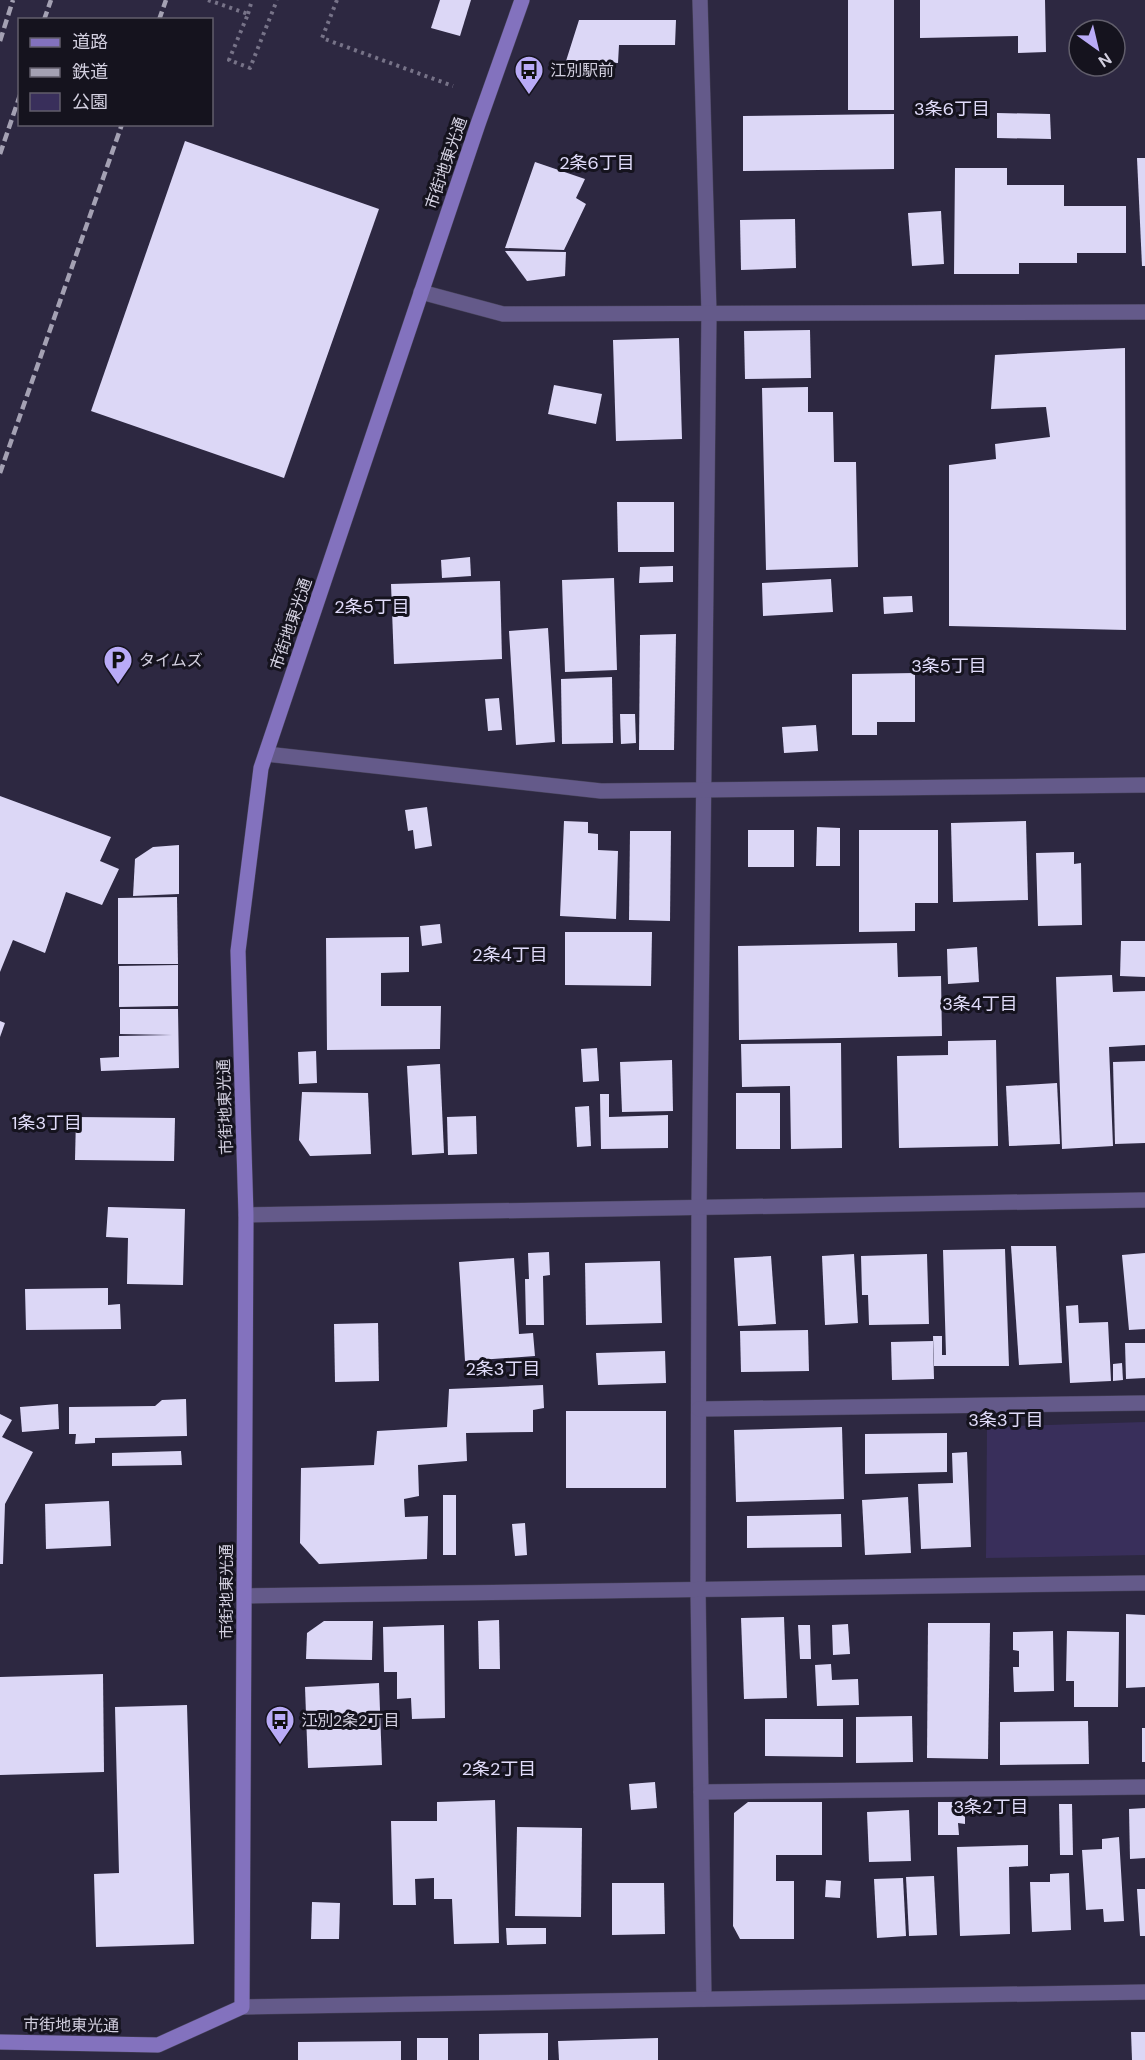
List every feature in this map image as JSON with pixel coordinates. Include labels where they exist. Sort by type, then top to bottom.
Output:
[{"type":"street","name":"市街地東光通","points":[[0,2042],[158,2045],[242,2007],[246,1215],[238,951],[261,768],[474,135],[522,0]]},
{"type":"street","points":[[700,0],[709,314],[699,1207],[698,1589],[704,1999]]},
{"type":"street","points":[[421,292],[503,314],[1145,312]]},
{"type":"street","points":[[266,754],[601,791],[1145,785]]},
{"type":"street","points":[[246,1215],[1145,1200]]},
{"type":"street","points":[[699,1409],[1145,1402]]},
{"type":"street","points":[[244,1596],[1145,1583]]},
{"type":"street","points":[[701,1792],[1145,1787]]},
{"type":"street","points":[[242,2007],[1145,1992]]},
{"type":"path","points":[[208,0],[248,14]]},
{"type":"path","points":[[252,0],[230,60],[250,68],[277,0]]},
{"type":"path","points":[[337,0],[322,39],[453,86]]},
{"type":"green space","points":[[1145,1422],[1145,1555],[986,1558],[987,1427]]},
{"type":"building","points":[[440,0],[471,0],[460,36],[431,28]]},
{"type":"building","points":[[848,0],[894,0],[894,110],[848,110]]},
{"type":"building","points":[[920,0],[1045,0],[1046,52],[1018,53],[1018,36],[920,38]]},
{"type":"building","points":[[579,20],[676,20],[675,45],[619,45],[618,63],[566,61]]},
{"type":"building","points":[[997,113],[1050,114],[1051,139],[997,138]]},
{"type":"building","points":[[894,114],[894,169],[743,171],[743,116]]},
{"type":"building","points":[[185,141],[379,209],[284,478],[91,411]]},
{"type":"building","points":[[1137,158],[1145,158],[1145,266],[1142,266]]},
{"type":"building","points":[[535,162],[585,179],[576,198],[586,204],[564,250],[505,248]]},
{"type":"building","points":[[955,168],[1007,168],[1007,185],[1064,185],[1064,206],[1126,206],[1126,253],[1077,253],[1077,263],[1019,263],[1019,274],[954,274]]},
{"type":"building","points":[[941,211],[944,264],[912,266],[908,213]]},
{"type":"building","points":[[795,219],[796,268],[741,270],[740,220]]},
{"type":"building","points":[[505,251],[566,252],[565,276],[527,281]]},
{"type":"building","points":[[810,330],[811,378],[745,379],[744,331]]},
{"type":"building","points":[[679,338],[682,439],[616,441],[613,340]]},
{"type":"building","points":[[1125,348],[1126,630],[949,626],[949,465],[996,459],[995,444],[1050,437],[1046,407],[991,409],[995,355]]},
{"type":"building","points":[[554,385],[602,394],[596,424],[548,414]]},
{"type":"building","points":[[808,387],[808,412],[833,412],[834,462],[856,462],[858,567],[766,570],[762,388]]},
{"type":"building","points":[[617,502],[674,502],[674,552],[618,552]]},
{"type":"building","points":[[470,557],[471,576],[442,578],[441,560]]},
{"type":"building","points":[[673,566],[673,582],[639,583],[640,567]]},
{"type":"building","points":[[614,578],[617,670],[565,672],[562,580]]},
{"type":"building","points":[[831,579],[833,612],[763,616],[762,583]]},
{"type":"building","points":[[500,581],[502,659],[394,664],[391,584]]},
{"type":"building","points":[[912,596],[913,612],[884,614],[883,597]]},
{"type":"building","points":[[548,628],[555,742],[516,745],[509,631]]},
{"type":"building","points":[[676,634],[674,750],[639,750],[640,635]]},
{"type":"building","points":[[915,673],[915,722],[877,722],[877,735],[852,735],[852,674]]},
{"type":"building","points":[[612,677],[613,743],[562,744],[561,679]]},
{"type":"building","points":[[499,698],[502,730],[488,731],[485,699]]},
{"type":"building","points":[[620,714],[635,714],[636,743],[621,744]]},
{"type":"building","points":[[816,725],[818,751],[784,753],[782,727]]},
{"type":"building","points":[[0,796],[111,837],[100,861],[119,869],[102,905],[66,892],[45,953],[13,940],[0,972]]},
{"type":"building","points":[[427,807],[432,846],[415,849],[413,830],[408,831],[405,810]]},
{"type":"building","points":[[564,821],[588,822],[588,833],[598,834],[598,850],[618,851],[616,919],[560,916]]},
{"type":"building","points":[[1026,821],[1028,900],[953,902],[951,823]]},
{"type":"building","points":[[817,827],[840,828],[840,866],[816,866]]},
{"type":"building","points":[[748,830],[794,830],[794,867],[748,867]]},
{"type":"building","points":[[859,830],[938,830],[938,903],[915,903],[915,931],[859,932]]},
{"type":"building","points":[[630,831],[671,831],[670,921],[629,920]]},
{"type":"building","points":[[179,845],[179,894],[133,896],[135,859],[153,847]]},
{"type":"building","points":[[1074,852],[1074,864],[1081,863],[1082,925],[1038,926],[1036,853]]},
{"type":"building","points":[[177,897],[178,964],[118,964],[118,898]]},
{"type":"building","points":[[440,924],[442,943],[422,946],[420,926]]},
{"type":"building","points":[[565,932],[652,932],[651,986],[565,985]]},
{"type":"building","points":[[409,937],[409,972],[381,973],[381,1006],[441,1006],[440,1049],[327,1050],[326,938]]},
{"type":"building","points":[[1121,941],[1145,941],[1145,977],[1120,976]]},
{"type":"building","points":[[897,943],[898,977],[941,976],[942,1036],[739,1040],[738,946]]},
{"type":"building","points":[[977,947],[979,982],[948,984],[947,949]]},
{"type":"building","points":[[178,965],[178,1006],[119,1007],[119,966]]},
{"type":"building","points":[[1112,975],[1113,992],[1145,991],[1145,1045],[1109,1047],[1113,1146],[1062,1149],[1056,977]]},
{"type":"building","points":[[120,1009],[178,1009],[179,1068],[101,1071],[100,1058],[119,1057],[119,1036],[172,1035],[120,1034]]},
{"type":"building","points":[[0,1021],[5,1023],[0,1037]]},
{"type":"building","points":[[996,1040],[998,1146],[899,1148],[897,1056],[948,1055],[948,1041]]},
{"type":"building","points":[[841,1043],[842,1148],[791,1149],[790,1086],[742,1087],[741,1044]]},
{"type":"building","points":[[597,1048],[599,1081],[583,1082],[581,1049]]},
{"type":"building","points":[[316,1051],[317,1083],[299,1084],[298,1052]]},
{"type":"building","points":[[672,1060],[673,1111],[622,1112],[620,1062]]},
{"type":"building","points":[[1145,1061],[1145,1143],[1115,1144],[1113,1062]]},
{"type":"building","points":[[440,1064],[444,1153],[412,1155],[407,1066]]},
{"type":"building","points":[[1057,1083],[1060,1144],[1009,1146],[1006,1086]]},
{"type":"building","points":[[302,1092],[368,1093],[371,1154],[310,1156],[299,1140]]},
{"type":"building","points":[[736,1093],[780,1093],[780,1149],[736,1149]]},
{"type":"building","points":[[600,1094],[609,1094],[609,1117],[668,1115],[668,1148],[601,1149]]},
{"type":"building","points":[[589,1106],[591,1146],[577,1147],[575,1107]]},
{"type":"building","points":[[476,1116],[477,1154],[448,1155],[447,1117]]},
{"type":"building","points":[[76,1117],[175,1118],[174,1161],[75,1160]]},
{"type":"building","points":[[108,1207],[185,1209],[183,1285],[127,1284],[128,1238],[106,1237]]},
{"type":"building","points":[[1011,1246],[1056,1246],[1062,1363],[1019,1365]]},
{"type":"building","points":[[1005,1249],[1009,1366],[934,1366],[933,1336],[942,1336],[942,1355],[946,1355],[943,1250]]},
{"type":"building","points":[[549,1252],[550,1275],[543,1276],[544,1325],[526,1325],[525,1279],[529,1279],[528,1253]]},
{"type":"building","points":[[1145,1253],[1145,1329],[1129,1330],[1122,1255]]},
{"type":"building","points":[[854,1254],[858,1323],[825,1325],[822,1256]]},
{"type":"building","points":[[927,1254],[929,1324],[869,1325],[868,1295],[862,1295],[861,1256]]},
{"type":"building","points":[[771,1256],[776,1324],[738,1326],[734,1258]]},
{"type":"building","points":[[514,1258],[519,1334],[533,1333],[535,1356],[465,1361],[459,1262]]},
{"type":"building","points":[[660,1261],[662,1323],[586,1325],[585,1263]]},
{"type":"building","points":[[108,1288],[108,1305],[120,1304],[121,1329],[26,1330],[25,1289]]},
{"type":"building","points":[[1078,1305],[1079,1323],[1108,1322],[1111,1381],[1070,1383],[1066,1306]]},
{"type":"building","points":[[378,1323],[379,1381],[335,1382],[334,1324]]},
{"type":"building","points":[[808,1330],[809,1371],[741,1372],[740,1331]]},
{"type":"building","points":[[933,1341],[934,1379],[892,1380],[891,1342]]},
{"type":"building","points":[[1125,1343],[1145,1343],[1145,1378],[1126,1379]]},
{"type":"building","points":[[665,1351],[666,1383],[598,1385],[596,1353]]},
{"type":"building","points":[[1122,1363],[1123,1380],[1113,1381],[1113,1364]]},
{"type":"building","points":[[543,1385],[544,1408],[533,1410],[533,1432],[466,1433],[467,1461],[418,1465],[419,1496],[404,1499],[405,1517],[428,1516],[427,1559],[319,1564],[300,1543],[301,1468],[374,1465],[377,1431],[447,1427],[449,1389]]},
{"type":"building","points":[[186,1399],[187,1436],[95,1438],[95,1443],[75,1444],[76,1434],[69,1434],[69,1407],[155,1406],[162,1400]]},
{"type":"building","points":[[58,1404],[59,1429],[22,1432],[20,1407]]},
{"type":"building","points":[[566,1411],[666,1411],[666,1488],[566,1488]]},
{"type":"building","points":[[0,1414],[12,1420],[2,1437],[33,1452],[5,1504],[3,1564],[0,1564]]},
{"type":"building","points":[[842,1427],[844,1499],[736,1502],[734,1430]]},
{"type":"building","points":[[947,1433],[947,1472],[865,1474],[865,1434]]},
{"type":"building","points":[[181,1451],[182,1465],[112,1466],[112,1453]]},
{"type":"building","points":[[967,1452],[971,1547],[921,1549],[918,1484],[953,1483],[952,1453]]},
{"type":"building","points":[[443,1495],[456,1495],[456,1555],[443,1555]]},
{"type":"building","points":[[908,1497],[911,1553],[865,1555],[862,1500]]},
{"type":"building","points":[[109,1501],[111,1546],[46,1549],[45,1504]]},
{"type":"building","points":[[841,1514],[842,1547],[747,1548],[747,1516]]},
{"type":"building","points":[[525,1523],[527,1555],[515,1556],[512,1524]]},
{"type":"building","points":[[1126,1614],[1145,1615],[1145,1687],[1126,1688]]},
{"type":"building","points":[[784,1617],[787,1698],[744,1699],[741,1618]]},
{"type":"building","points":[[499,1620],[500,1669],[479,1669],[478,1621]]},
{"type":"building","points":[[324,1621],[373,1621],[372,1660],[306,1659],[307,1633]]},
{"type":"building","points":[[928,1623],[990,1623],[988,1759],[927,1758]]},
{"type":"building","points":[[848,1624],[850,1654],[833,1655],[832,1625]]},
{"type":"building","points":[[444,1625],[445,1718],[412,1719],[411,1698],[397,1699],[397,1672],[384,1672],[383,1627]]},
{"type":"building","points":[[798,1625],[810,1625],[811,1659],[800,1659]]},
{"type":"building","points":[[1053,1631],[1054,1691],[1014,1692],[1013,1667],[1019,1667],[1019,1651],[1013,1650],[1013,1632]]},
{"type":"building","points":[[1067,1631],[1119,1632],[1118,1707],[1074,1707],[1074,1681],[1066,1681]]},
{"type":"building","points":[[831,1664],[832,1680],[858,1679],[859,1705],[817,1706],[815,1665]]},
{"type":"building","points":[[103,1674],[104,1772],[0,1775],[0,1677]]},
{"type":"building","points":[[379,1683],[382,1765],[308,1768],[305,1687]]},
{"type":"building","points":[[187,1705],[194,1944],[96,1947],[94,1874],[119,1873],[115,1707]]},
{"type":"building","points":[[912,1716],[913,1762],[856,1763],[856,1717]]},
{"type":"building","points":[[765,1719],[843,1719],[843,1757],[765,1756]]},
{"type":"building","points":[[1088,1721],[1089,1764],[1000,1765],[1000,1722]]},
{"type":"building","points":[[1142,1728],[1145,1728],[1145,1762],[1142,1762]]},
{"type":"building","points":[[655,1782],[657,1808],[631,1810],[629,1784]]},
{"type":"building","points":[[495,1800],[499,1943],[454,1944],[452,1899],[434,1899],[434,1878],[415,1879],[416,1905],[393,1905],[391,1821],[437,1821],[437,1802]]},
{"type":"building","points":[[748,1802],[822,1802],[822,1855],[776,1855],[776,1881],[794,1881],[794,1939],[740,1939],[733,1926],[734,1813]]},
{"type":"building","points":[[938,1802],[965,1802],[965,1824],[958,1823],[959,1835],[938,1835]]},
{"type":"building","points":[[1059,1804],[1072,1804],[1073,1855],[1060,1855]]},
{"type":"building","points":[[1145,1808],[1145,1858],[1130,1859],[1129,1809]]},
{"type":"building","points":[[909,1810],[911,1861],[869,1862],[867,1812]]},
{"type":"building","points":[[517,1827],[582,1828],[581,1917],[515,1916]]},
{"type":"building","points":[[1119,1837],[1124,1921],[1104,1922],[1103,1909],[1086,1910],[1082,1850],[1102,1849],[1102,1839]]},
{"type":"building","points":[[1028,1845],[1028,1866],[1009,1867],[1010,1934],[960,1936],[957,1847]]},
{"type":"building","points":[[1069,1873],[1071,1930],[1032,1932],[1030,1882],[1050,1882],[1050,1874]]},
{"type":"building","points":[[934,1876],[937,1935],[909,1936],[906,1877]]},
{"type":"building","points":[[903,1878],[906,1936],[877,1938],[874,1879]]},
{"type":"building","points":[[826,1880],[841,1881],[840,1898],[825,1897]]},
{"type":"building","points":[[612,1883],[664,1883],[665,1934],[612,1935]]},
{"type":"building","points":[[1137,1889],[1145,1889],[1145,1936],[1140,1936]]},
{"type":"building","points":[[312,1902],[340,1903],[339,1939],[311,1939]]},
{"type":"building","points":[[506,1928],[546,1928],[546,1944],[507,1945]]},
{"type":"building","points":[[1131,2032],[1145,2032],[1145,2060],[1132,2060]]},
{"type":"building","points":[[548,2033],[548,2060],[479,2060],[479,2034]]},
{"type":"building","points":[[417,2038],[448,2038],[448,2060],[417,2060]]},
{"type":"building","points":[[658,2038],[658,2060],[559,2060],[558,2041]]},
{"type":"building","points":[[401,2041],[401,2060],[298,2060],[298,2042]]},
{"type":"railway","points":[[0,41],[13,0]]},
{"type":"railway","points":[[45,18],[51,0]]},
{"type":"railway","points":[[160,18],[166,0]]},
{"type":"railway","points":[[0,154],[18,101]]},
{"type":"railway","points":[[0,473],[121,126]]},
{"type":"place","name":"江別駅前","points":[[529,96]]},
{"type":"place","name":"タイムズ","points":[[118,686]]},
{"type":"place","name":"江別2条2丁目","points":[[280,1746]]},
{"type":"district","name":"3条6丁目","points":[[952,109]]},
{"type":"district","name":"2条6丁目","points":[[597,163]]},
{"type":"district","name":"2条5丁目","points":[[372,607]]},
{"type":"district","name":"3条5丁目","points":[[949,666]]},
{"type":"district","name":"2条4丁目","points":[[510,955]]},
{"type":"district","name":"3条4丁目","points":[[980,1004]]},
{"type":"district","name":"1条3丁目","points":[[47,1123]]},
{"type":"district","name":"2条3丁目","points":[[503,1369]]},
{"type":"district","name":"3条3丁目","points":[[1006,1420]]},
{"type":"district","name":"2条2丁目","points":[[499,1769]]},
{"type":"district","name":"3条2丁目","points":[[991,1807]]}]
